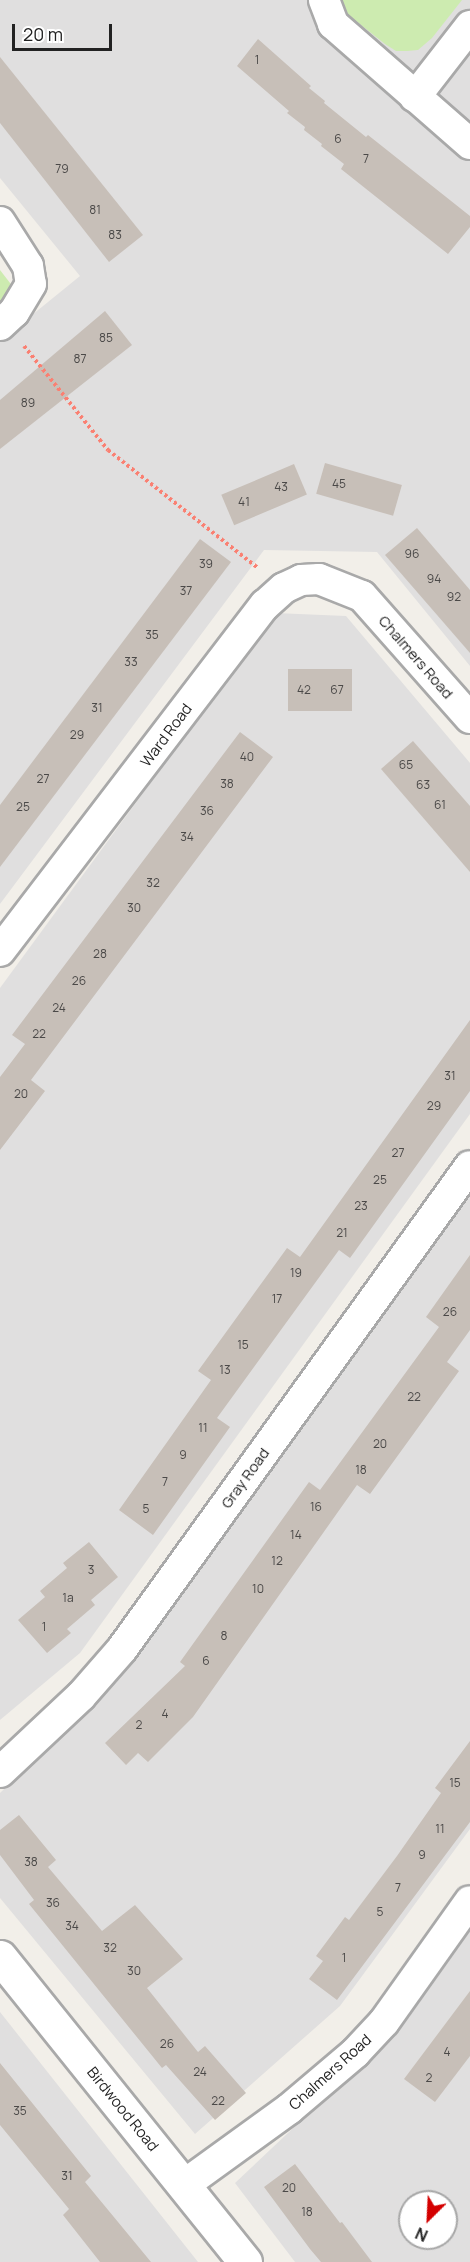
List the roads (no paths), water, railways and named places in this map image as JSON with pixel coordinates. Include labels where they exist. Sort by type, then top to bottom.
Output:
[{"type":"street","points":[[324,0],[333,24],[470,144]]},
{"type":"street","points":[[415,97],[470,26]]},
{"type":"street","points":[[0,222],[28,266],[31,284],[14,312],[2,323]]},
{"type":"street","name":"Ward Road","points":[[0,951],[265,605],[284,588],[301,580],[319,579],[362,596]]},
{"type":"street","name":"Chalmers Road","points":[[362,596],[470,718]]},
{"type":"street","name":"Gray Road","points":[[0,1772],[81,1696],[122,1649],[470,1166]]},
{"type":"street","name":"Chalmers Road","points":[[184,2185],[290,2109],[356,2053],[384,2022],[470,1901]]},
{"type":"street","name":"Birdwood Road","points":[[0,1957],[245,2262]]}]
